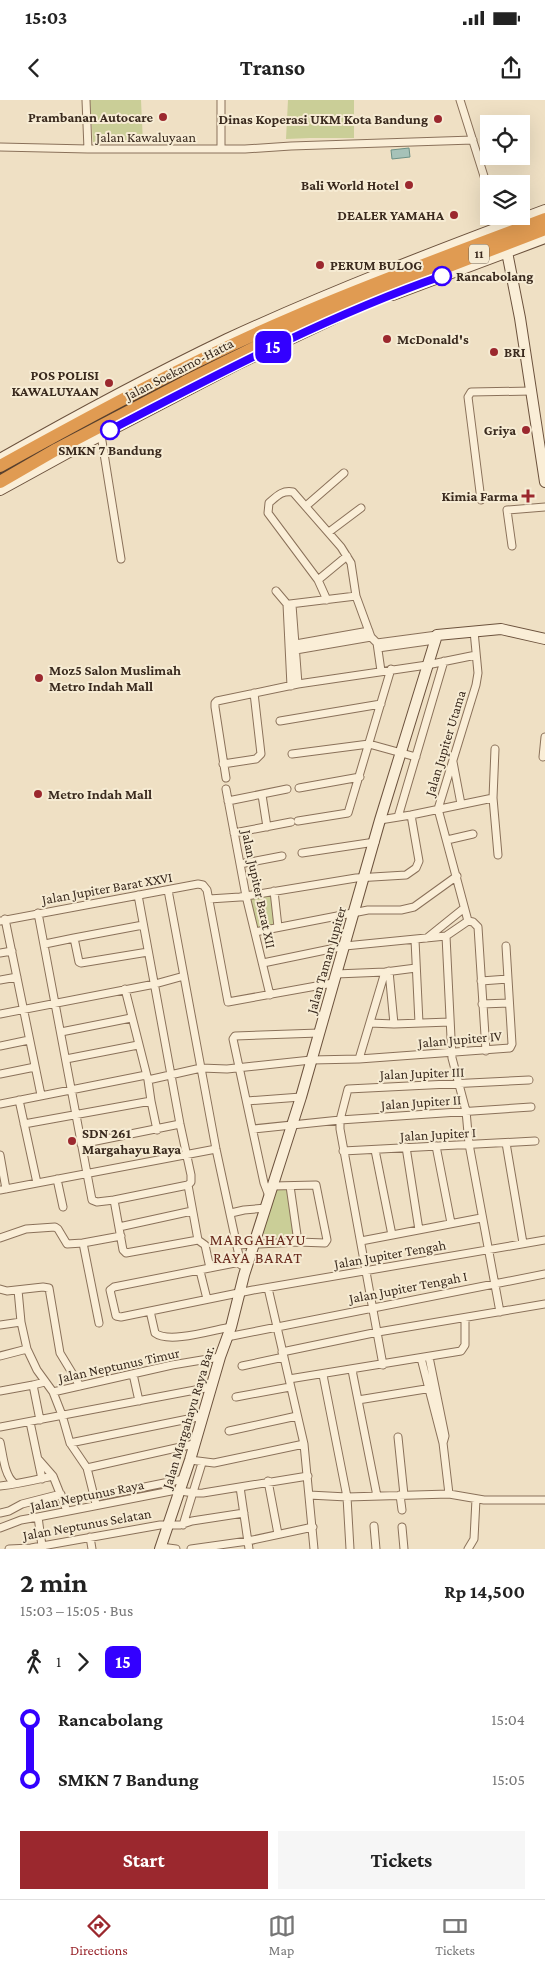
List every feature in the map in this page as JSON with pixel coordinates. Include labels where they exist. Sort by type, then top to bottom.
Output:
[{"type":"highway","name":"Jalan Soekarno-Hatta","points":[[0,482],[57,449],[283,328],[297,317],[412,269],[545,219]]},
{"type":"highway","name":"Jalan Soekarno-Hatta","points":[[297,317],[413,280],[545,229]]},
{"type":"highway","name":"Jalan Soekarno-Hatta","points":[[0,466],[192,365],[283,328]]},
{"type":"highway","points":[[177,365],[192,365]]},
{"type":"highway","points":[[169,399],[185,382]]},
{"type":"street","points":[[86,100],[88,149]]},
{"type":"street","points":[[221,149],[222,100]]},
{"type":"street","points":[[462,102],[484,175]]},
{"type":"street","name":"Jalan Kawaluyaan","points":[[0,147],[221,149],[473,140]]},
{"type":"street","name":"Jalan Soekarno-Hatta","points":[[0,459],[93,408],[228,339],[297,317],[392,268],[545,210]]},
{"type":"street","name":"Jalan Soekarno-Hatta","points":[[0,490],[169,399],[344,314],[545,238]]},
{"type":"street","points":[[507,252],[514,282],[545,482]]},
{"type":"street","points":[[480,500],[468,396],[471,392],[532,391]]},
{"type":"street","points":[[101,435],[121,559]]},
{"type":"street","points":[[306,506],[344,473]]},
{"type":"street","points":[[327,600],[318,580],[273,522],[267,508],[269,503],[280,494],[288,491],[294,492],[347,556],[354,572],[356,596],[374,640],[381,671]]},
{"type":"street","points":[[329,532],[361,508]]},
{"type":"street","points":[[512,546],[508,510],[545,508]]},
{"type":"street","points":[[318,580],[347,556]]},
{"type":"street","points":[[276,591],[290,604],[295,685]]},
{"type":"street","points":[[290,604],[356,596]]},
{"type":"street","points":[[293,648],[374,640],[436,638],[496,632],[533,640],[545,646]]},
{"type":"street","name":"Jalan Jupiter Utama","points":[[474,634],[478,673],[476,685],[438,808],[457,876],[463,909],[468,921],[473,922],[478,927],[481,980]]},
{"type":"street","name":"Jalan Taman Jupiter","points":[[239,1293],[301,1097],[380,820],[436,638]]},
{"type":"street","points":[[533,640],[545,639]]},
{"type":"street","points":[[226,778],[215,703],[233,697],[295,685],[476,656]]},
{"type":"street","points":[[398,817],[444,661]]},
{"type":"street","points":[[234,833],[295,821],[346,814],[360,777],[391,670]]},
{"type":"street","points":[[223,764],[256,759],[261,754],[254,693]]},
{"type":"street","points":[[280,721],[381,704]]},
{"type":"street","points":[[543,757],[545,737]]},
{"type":"street","points":[[292,754],[369,744],[416,756]]},
{"type":"street","points":[[495,749],[493,798],[498,855]]},
{"type":"street","points":[[452,759],[460,804]]},
{"type":"street","points":[[299,788],[360,777]]},
{"type":"street","name":"Jalan Jupiter Barat XII","points":[[226,789],[246,896],[270,995]]},
{"type":"street","points":[[228,802],[286,789]]},
{"type":"street","points":[[262,795],[267,827]]},
{"type":"street","points":[[380,820],[493,798]]},
{"type":"street","points":[[411,815],[419,865],[406,875],[364,878],[246,896],[209,899],[228,1002],[270,995],[334,979],[416,968]]},
{"type":"street","points":[[447,840],[473,834]]},
{"type":"street","points":[[302,853],[375,842]]},
{"type":"street","points":[[240,864],[282,856]]},
{"type":"street","points":[[255,932],[354,912],[414,907],[457,876]]},
{"type":"street","name":"Jalan Jupiter Barat XXVI","points":[[3,920],[198,884],[203,885],[207,890],[209,899]]},
{"type":"street","points":[[168,890],[216,1149],[244,1275]]},
{"type":"street","points":[[274,891],[278,927]]},
{"type":"street","points":[[38,913],[92,1200],[97,1202],[114,1200],[188,1185],[192,1180],[138,895]]},
{"type":"street","points":[[426,939],[463,909]]},
{"type":"street","points":[[3,920],[12,951],[41,1095]]},
{"type":"street","points":[[262,963],[345,946],[446,936],[468,921]]},
{"type":"street","points":[[45,944],[143,925]]},
{"type":"street","points":[[446,936],[452,1053],[455,1058],[459,1077],[458,1084],[466,1111],[469,1144],[481,1218],[500,1312]]},
{"type":"street","points":[[74,938],[79,962],[82,963],[148,952]]},
{"type":"street","points":[[415,940],[419,1024]]},
{"type":"street","name":"Jalan Jupiter IV","points":[[0,1104],[147,1077],[201,1070],[240,1068],[311,1060],[486,1051],[511,1047],[506,946]]},
{"type":"street","points":[[0,953],[12,951]]},
{"type":"street","points":[[359,1059],[387,972]]},
{"type":"street","points":[[387,972],[394,1024]]},
{"type":"street","points":[[0,1014],[154,984],[184,976]]},
{"type":"street","points":[[0,980],[17,977]]},
{"type":"street","points":[[486,1051],[481,980],[508,979]]},
{"type":"street","points":[[124,989],[147,1077],[157,1130]]},
{"type":"street","points":[[482,1004],[509,1003]]},
{"type":"street","points":[[61,1032],[131,1018]]},
{"type":"street","points":[[370,1023],[419,1024],[450,1022]]},
{"type":"street","points":[[237,1245],[256,1241],[324,1243],[327,1240],[316,1185],[290,1186],[271,1191],[265,1186],[233,1039],[235,1036],[319,1033]]},
{"type":"street","points":[[0,1046],[30,1040]]},
{"type":"street","points":[[66,1059],[138,1046]]},
{"type":"street","points":[[0,1074],[35,1067]]},
{"type":"street","name":"Jalan Jupiter III","points":[[340,1120],[349,1088],[529,1080]]},
{"type":"street","points":[[247,1101],[301,1097]]},
{"type":"street","points":[[19,1100],[37,1183]]},
{"type":"street","points":[[24,1124],[151,1101]]},
{"type":"street","name":"Jalan Jupiter II","points":[[253,1130],[340,1120],[531,1107]]},
{"type":"street","points":[[340,1120],[343,1151],[367,1271],[383,1365]]},
{"type":"street","points":[[81,1144],[180,1124]]},
{"type":"street","name":"Jalan Jupiter I","points":[[343,1151],[535,1141]]},
{"type":"street","points":[[506,1143],[523,1243]]},
{"type":"street","points":[[436,1146],[451,1224]]},
{"type":"street","points":[[406,1147],[419,1230]]},
{"type":"street","points":[[0,1155],[3,1189],[216,1149]]},
{"type":"street","points":[[375,1150],[392,1235]]},
{"type":"street","points":[[57,1179],[63,1207]]},
{"type":"street","points":[[188,1185],[198,1240],[205,1245],[210,1268]]},
{"type":"street","points":[[290,1186],[298,1242]]},
{"type":"street","points":[[114,1200],[123,1250],[129,1254],[198,1240]]},
{"type":"street","points":[[230,1213],[266,1208]]},
{"type":"street","points":[[119,1227],[192,1211]]},
{"type":"street","points":[[361,1241],[481,1218]]},
{"type":"street","points":[[0,1238],[26,1229],[55,1227],[67,1244],[121,1236]]},
{"type":"street","name":"Jalan Jupiter Tengah","points":[[200,1271],[114,1287],[110,1290],[115,1313],[118,1317],[253,1290],[545,1240]]},
{"type":"street","points":[[82,1243],[99,1323]]},
{"type":"street","points":[[207,1299],[200,1271],[240,1262]]},
{"type":"street","name":"Jalan Jupiter Tengah I","points":[[150,1311],[155,1333],[161,1337],[229,1332],[276,1326],[495,1282],[545,1274]]},
{"type":"street","points":[[0,1290],[18,1290],[43,1286],[49,1288],[60,1353],[80,1386]]},
{"type":"street","points":[[266,1288],[304,1444],[314,1549]]},
{"type":"street","points":[[18,1290],[21,1322],[27,1349],[45,1382],[53,1392],[70,1443],[87,1468],[95,1501],[184,1480]]},
{"type":"street","name":"Jalan Margahayu Raya Bar.","points":[[161,1548],[184,1480],[239,1293]]},
{"type":"street","points":[[242,1366],[283,1354],[378,1332],[545,1304]]},
{"type":"street","points":[[236,1397],[323,1375],[461,1352],[464,1350],[465,1345],[465,1318]]},
{"type":"street","points":[[0,1325],[21,1322]]},
{"type":"street","points":[[0,1356],[27,1349]]},
{"type":"street","name":"Jalan Neptunus Timur","points":[[53,1392],[220,1357]]},
{"type":"street","points":[[425,1358],[436,1410],[445,1436],[443,1443],[449,1494]]},
{"type":"street","points":[[352,1370],[377,1496]]},
{"type":"street","points":[[133,1374],[139,1401]]},
{"type":"street","points":[[323,1375],[347,1497],[350,1549]]},
{"type":"street","points":[[0,1391],[45,1382]]},
{"type":"street","points":[[33,1385],[40,1420]]},
{"type":"street","points":[[0,1427],[211,1387]]},
{"type":"street","points":[[358,1400],[431,1388]]},
{"type":"street","points":[[70,1443],[203,1416]]},
{"type":"street","points":[[229,1431],[296,1416]]},
{"type":"street","points":[[30,1422],[42,1479]]},
{"type":"street","points":[[398,1437],[402,1510]]},
{"type":"street","points":[[0,1442],[3,1468],[14,1483]]},
{"type":"street","points":[[87,1468],[194,1444]]},
{"type":"street","points":[[190,1460],[208,1463],[304,1444]]},
{"type":"street","points":[[39,1459],[53,1476],[62,1494],[67,1511]]},
{"type":"street","points":[[183,1524],[208,1463]]},
{"type":"street","points":[[0,1486],[14,1483],[23,1484],[53,1476]]},
{"type":"street","points":[[180,1490],[197,1493],[308,1476]]},
{"type":"street","points":[[268,1481],[278,1534]]},
{"type":"street","points":[[240,1487],[249,1549]]},
{"type":"street","name":"Jalan Neptunus Raya","points":[[0,1528],[38,1516],[67,1511],[95,1501],[180,1490]]},
{"type":"street","points":[[0,1513],[9,1511],[22,1504],[62,1494]]},
{"type":"street","points":[[309,1495],[347,1497],[449,1494],[476,1499],[545,1500]]},
{"type":"street","points":[[468,1549],[474,1539],[476,1499]]},
{"type":"street","name":"Jalan Neptunus Selatan","points":[[8,1549],[59,1546],[90,1537],[169,1524],[183,1524],[244,1512]]},
{"type":"street","points":[[38,1516],[42,1546]]},
{"type":"street","points":[[374,1526],[376,1549]]},
{"type":"street","points":[[191,1549],[248,1541],[313,1527]]},
{"type":"street","points":[[402,1527],[404,1549]]},
{"type":"street","points":[[90,1537],[92,1549]]},
{"type":"street","points":[[161,1548],[176,1549]]},
{"type":"green space","points":[[90,100],[141,100],[143,143],[93,142]]},
{"type":"green space","points":[[288,100],[354,100],[354,138],[286,139]]},
{"type":"green space","points":[[271,895],[276,925],[257,930],[249,899]]},
{"type":"green space","points":[[275,1189],[287,1189],[294,1238],[268,1240],[262,1231]]},
{"type":"water","points":[[409,148],[410,157],[392,159],[391,150]]},
{"type":"bus line","name":"15","points":[[110,430],[292,338],[344,314],[442,276]]},
{"type":"place","name":"Prambanan Autocare","points":[[163,117]]},
{"type":"place","name":"Dinas Koperasi UKM Kota Bandung","points":[[438,119]]},
{"type":"place","name":"Bali World Hotel","points":[[409,185]]},
{"type":"place","name":"DEALER YAMAHA","points":[[454,215]]},
{"type":"place","name":"PERUM BULOG","points":[[320,265]]},
{"type":"place","name":"Rancabolang","points":[[442,276]]},
{"type":"place","name":"McDonald's","points":[[387,339]]},
{"type":"place","name":"BRI","points":[[494,352]]},
{"type":"place","name":"POS POLISI KAWALUYAAN","points":[[109,383]]},
{"type":"place","name":"SMKN 7 Bandung","points":[[110,430]]},
{"type":"place","name":"Griya","points":[[526,430]]},
{"type":"place","name":"Kimia Farma","points":[[528,496]]},
{"type":"place","name":"Moz5 Salon Muslimah Metro Indah Mall","points":[[39,678]]},
{"type":"place","name":"Metro Indah Mall","points":[[38,794]]},
{"type":"place","name":"SDN 261 Margahayu Raya","points":[[72,1141]]},
{"type":"district","name":"MARGAHAYU RAYA BARAT","points":[[258,1248]]}]
